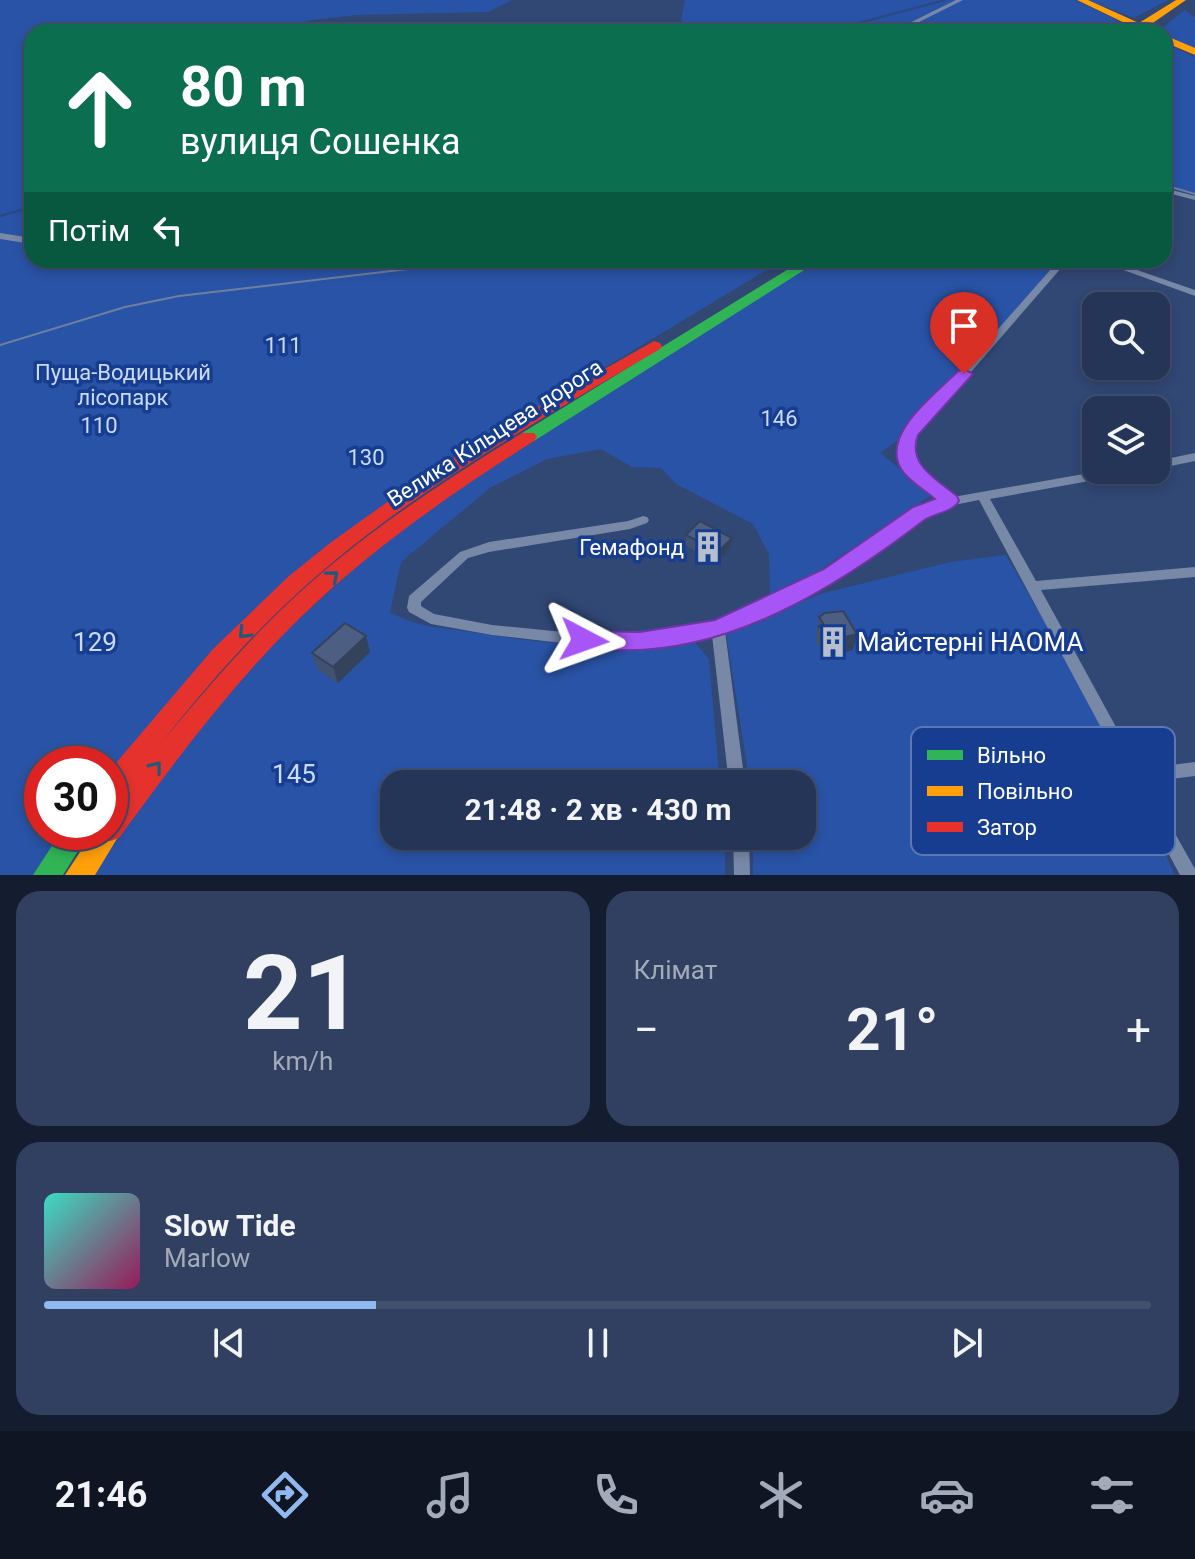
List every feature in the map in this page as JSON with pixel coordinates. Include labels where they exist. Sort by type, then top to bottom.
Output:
[{"type":"main road","points":[[1081,0],[1135,24]]},
{"type":"main road","points":[[1160,24],[1182,0]]},
{"type":"main road","points":[[1164,24],[1195,2]]},
{"type":"main road","points":[[1172,41],[1195,52]]},
{"type":"main road","name":"Велика Кільцева дорога","points":[[128,768],[246,631],[295,583],[352,537],[465,458],[780,268]]},
{"type":"main road","name":"Велика Кільцева дорога","points":[[128,805],[156,766],[265,639],[368,547],[479,467],[800,268]]},
{"type":"main road","points":[[47,875],[64,850]]},
{"type":"main road","name":"Велика Кільцева дорога","points":[[79,875],[96,850]]},
{"type":"street","points":[[910,24],[960,0]]},
{"type":"street","points":[[1172,192],[1195,198]]},
{"type":"street","points":[[0,236],[24,240]]},
{"type":"street","points":[[950,501],[909,467],[904,455],[907,439],[1057,268]]},
{"type":"street","points":[[1123,268],[1195,293]]},
{"type":"street","points":[[1170,462],[1195,457]]},
{"type":"street","points":[[643,520],[630,525],[489,547],[464,555],[414,600],[414,608],[431,619],[492,630],[614,643],[718,628],[858,560],[920,512],[950,501],[984,498],[1082,479]]},
{"type":"street","points":[[984,498],[1108,727]]},
{"type":"street","points":[[1032,586],[1195,572]]},
{"type":"street","points":[[718,628],[735,770]]},
{"type":"street","points":[[1175,771],[1195,769]]},
{"type":"street","points":[[1175,849],[1189,875]]},
{"type":"street","points":[[741,850],[742,875]]},
{"type":"green space","points":[[0,0],[512,0],[488,12],[357,15],[298,24],[24,24],[24,268],[770,268],[470,449],[381,510],[128,755],[128,746],[24,746],[24,850],[53,850],[36,875],[0,875]]},
{"type":"green space","points":[[685,0],[1075,0],[1125,24],[688,24],[681,21]]},
{"type":"green space","points":[[1088,0],[1168,0],[1134,18]]},
{"type":"green space","points":[[1185,10],[1195,18],[1195,50],[1172,39],[1172,24],[1167,24]]},
{"type":"green space","points":[[1172,47],[1195,57],[1195,194],[1172,187]]},
{"type":"green space","points":[[800,268],[1057,268],[910,432],[880,453],[930,496],[809,577],[770,596],[769,554],[753,524],[676,484],[661,468],[632,467],[601,449],[547,459],[490,488],[401,562],[390,612],[411,621],[555,643],[608,645],[692,639],[709,659],[719,770],[380,770],[380,850],[725,850],[725,875],[79,875],[98,850],[128,850],[128,811],[218,693],[420,508]]},
{"type":"green space","points":[[1006,555],[1105,727],[911,727],[911,855],[1166,855],[1175,875],[753,875],[753,850],[816,850],[816,770],[748,770],[726,633],[820,594],[950,562]]},
{"type":"building","points":[[700,521],[732,538],[718,552],[686,535]]},
{"type":"building","points":[[843,611],[857,634],[833,640],[819,626],[824,625],[819,617],[825,613]]},
{"type":"building","points":[[345,623],[366,636],[333,667],[312,653]]},
{"type":"waterway","points":[[855,24],[945,0]]},
{"type":"waterway","points":[[0,216],[24,209]]},
{"type":"tram line","points":[[1172,187],[1195,194]]},
{"type":"tram line","points":[[0,345],[125,307],[179,296],[416,268]]},
{"type":"traffic: fast","points":[[528,437],[800,268]]},
{"type":"traffic: fast","points":[[47,875],[64,850]]},
{"type":"traffic: slow","points":[[1081,0],[1134,24]]},
{"type":"traffic: slow","points":[[1144,24],[1182,0]]},
{"type":"traffic: slow","points":[[1172,42],[1195,52]]},
{"type":"traffic: slow","points":[[79,875],[96,850]]},
{"type":"traffic: jam","points":[[128,767],[221,655],[270,605],[337,548],[469,456],[654,346]]},
{"type":"traffic: jam","points":[[128,805],[203,709],[292,612],[389,531],[528,437]]},
{"type":"place","name":"Гемафонд","points":[[708,547]]},
{"type":"place","name":"Майстерні НАОМА","points":[[833,642]]},
{"type":"route","points":[[584,640],[640,642],[718,628],[831,575],[858,560],[920,512],[950,501],[909,467],[904,455],[910,432],[964,374]]},
{"type":"park label","name":"111","points":[[283,345]]},
{"type":"park label","name":"Пуща-Водицький лісопарк","points":[[123,384]]},
{"type":"park label","name":"146","points":[[779,418]]},
{"type":"park label","name":"110","points":[[99,425]]},
{"type":"park label","name":"130","points":[[366,457]]},
{"type":"park label","name":"129","points":[[95,642]]},
{"type":"park label","name":"145","points":[[294,774]]}]
